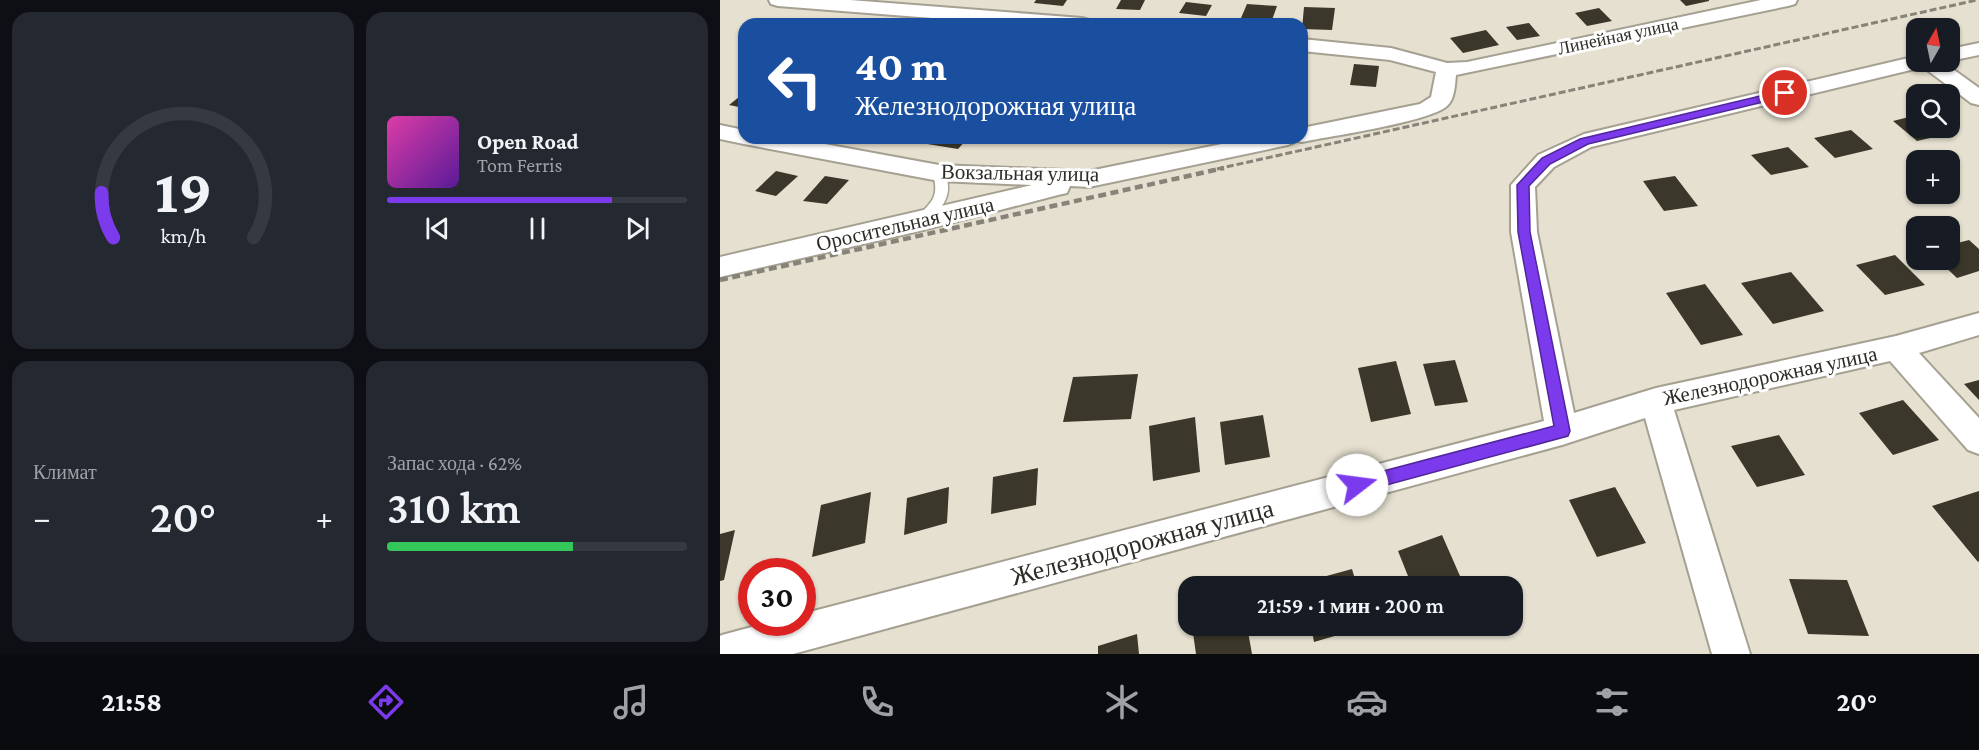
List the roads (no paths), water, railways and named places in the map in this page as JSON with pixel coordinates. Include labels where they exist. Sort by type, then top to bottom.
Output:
[{"type":"street","points":[[778,0],[1006,18]]},
{"type":"street","name":"Линейная улица","points":[[1308,46],[1391,54],[1448,69],[1467,68],[1788,0]]},
{"type":"street","points":[[1960,53],[1979,49]]},
{"type":"street","points":[[1562,431],[1524,232],[1523,185],[1546,161],[1584,141],[1906,65]]},
{"type":"street","points":[[1308,134],[1427,109],[1442,100],[1448,69]]},
{"type":"street","points":[[1944,72],[1979,98]]},
{"type":"street","points":[[720,132],[738,135]]},
{"type":"street","name":"Вокзальная улица","points":[[784,144],[939,173],[1089,179],[1259,144]]},
{"type":"street","name":"Оросительная улица","points":[[720,267],[920,222],[1089,179]]},
{"type":"street","name":"Железнодорожная улица","points":[[722,654],[1562,431],[1656,401],[1896,348],[1979,324]]},
{"type":"street","points":[[1896,348],[1979,440]]},
{"type":"street","points":[[1656,401],[1731,654]]},
{"type":"lane","points":[[920,222],[939,203],[944,189],[939,173]]},
{"type":"railway","points":[[1217,169],[1977,0]]},
{"type":"railway","points":[[720,280],[1224,168]]}]
